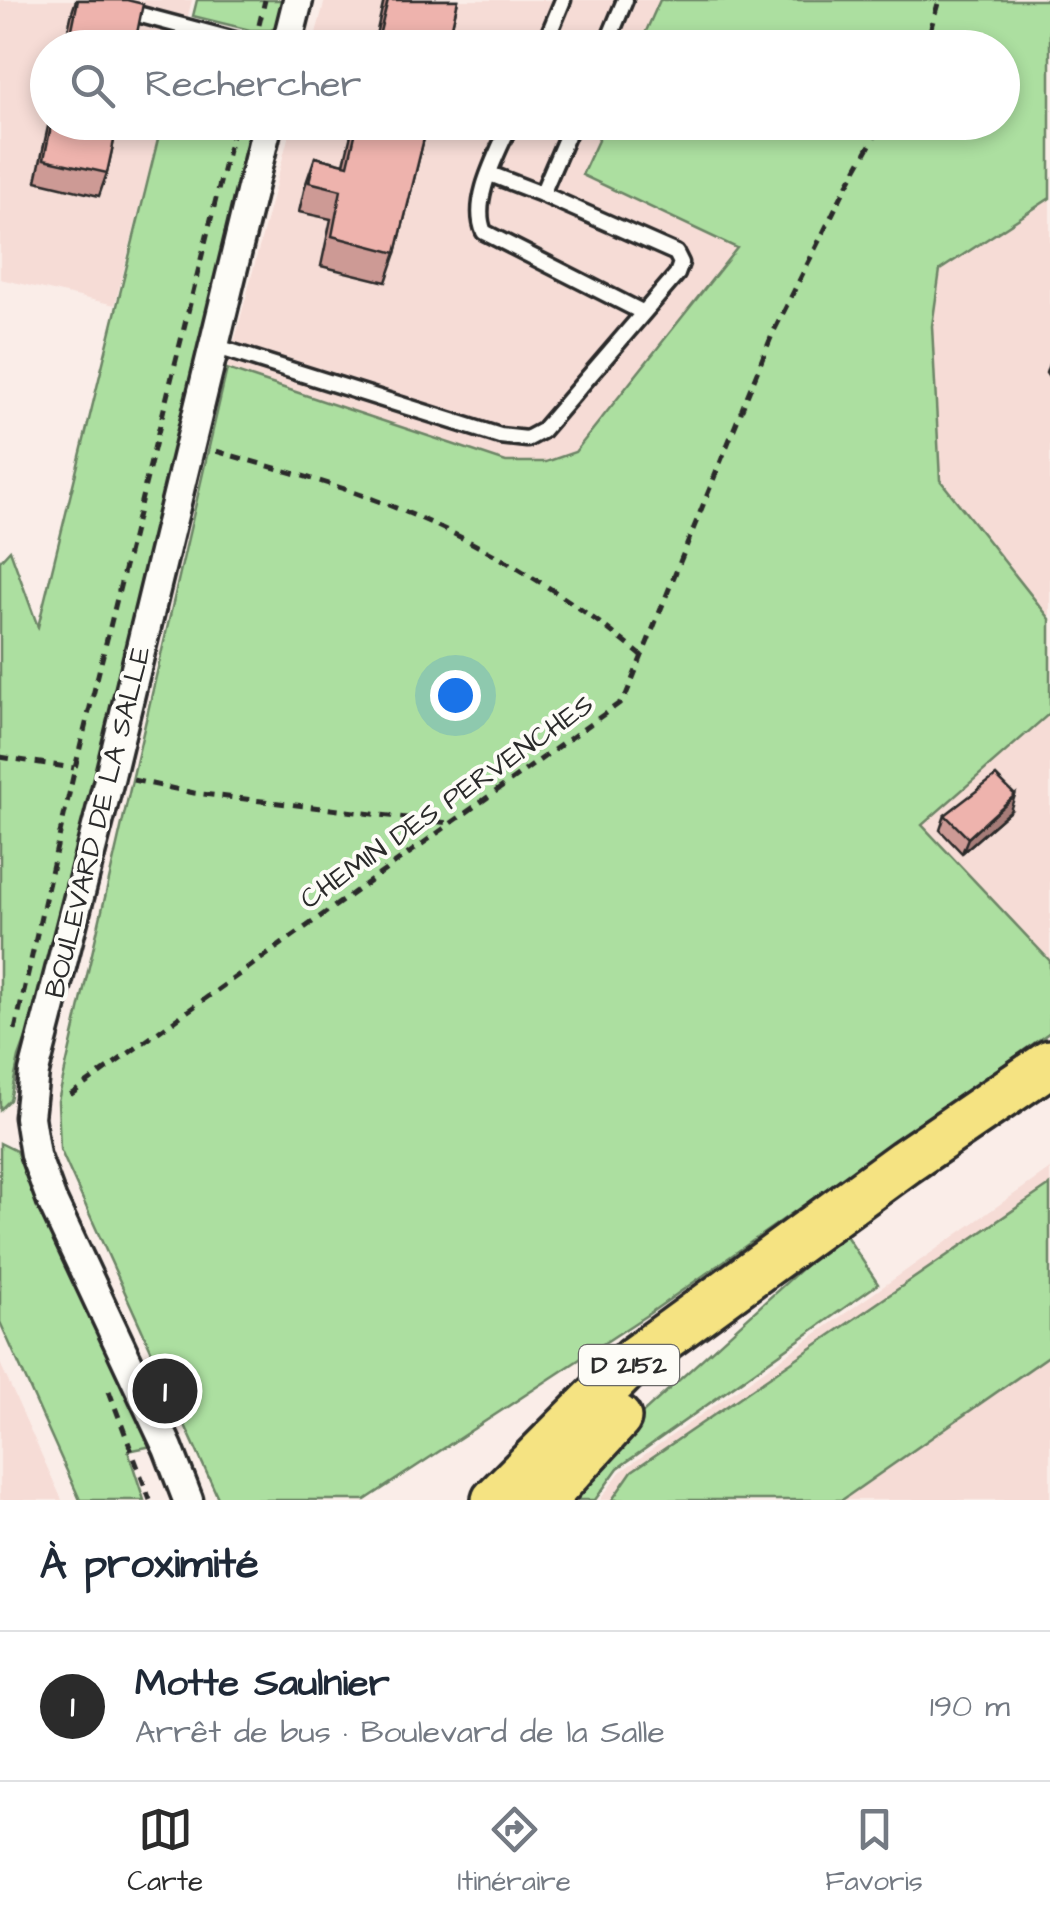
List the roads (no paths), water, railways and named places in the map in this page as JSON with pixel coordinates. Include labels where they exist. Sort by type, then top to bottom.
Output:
[{"type":"main road","name":"D 2152","points":[[495,1500],[635,1360],[905,1162],[1050,1063]]},
{"type":"main road","name":"D 2152","points":[[543,1500],[588,1448],[781,1253]]},
{"type":"street","points":[[290,30],[298,0]]},
{"type":"street","name":"BOULEVARD DE LA SALLE","points":[[188,1500],[52,1201],[35,1155],[28,1117],[34,1072],[264,140]]},
{"type":"street","points":[[0,1122],[28,1117]]},
{"type":"lane","points":[[550,30],[563,0]]},
{"type":"lane","points":[[612,30],[625,0]]},
{"type":"lane","points":[[104,5],[198,30]]},
{"type":"lane","points":[[504,140],[478,220],[484,232],[642,312]]},
{"type":"lane","points":[[542,194],[565,140]]},
{"type":"lane","points":[[214,346],[500,436],[527,439],[542,432],[677,274],[681,263],[676,253],[490,174]]},
{"type":"place","name":"Motte Saulnier","points":[[165,1391]]}]
